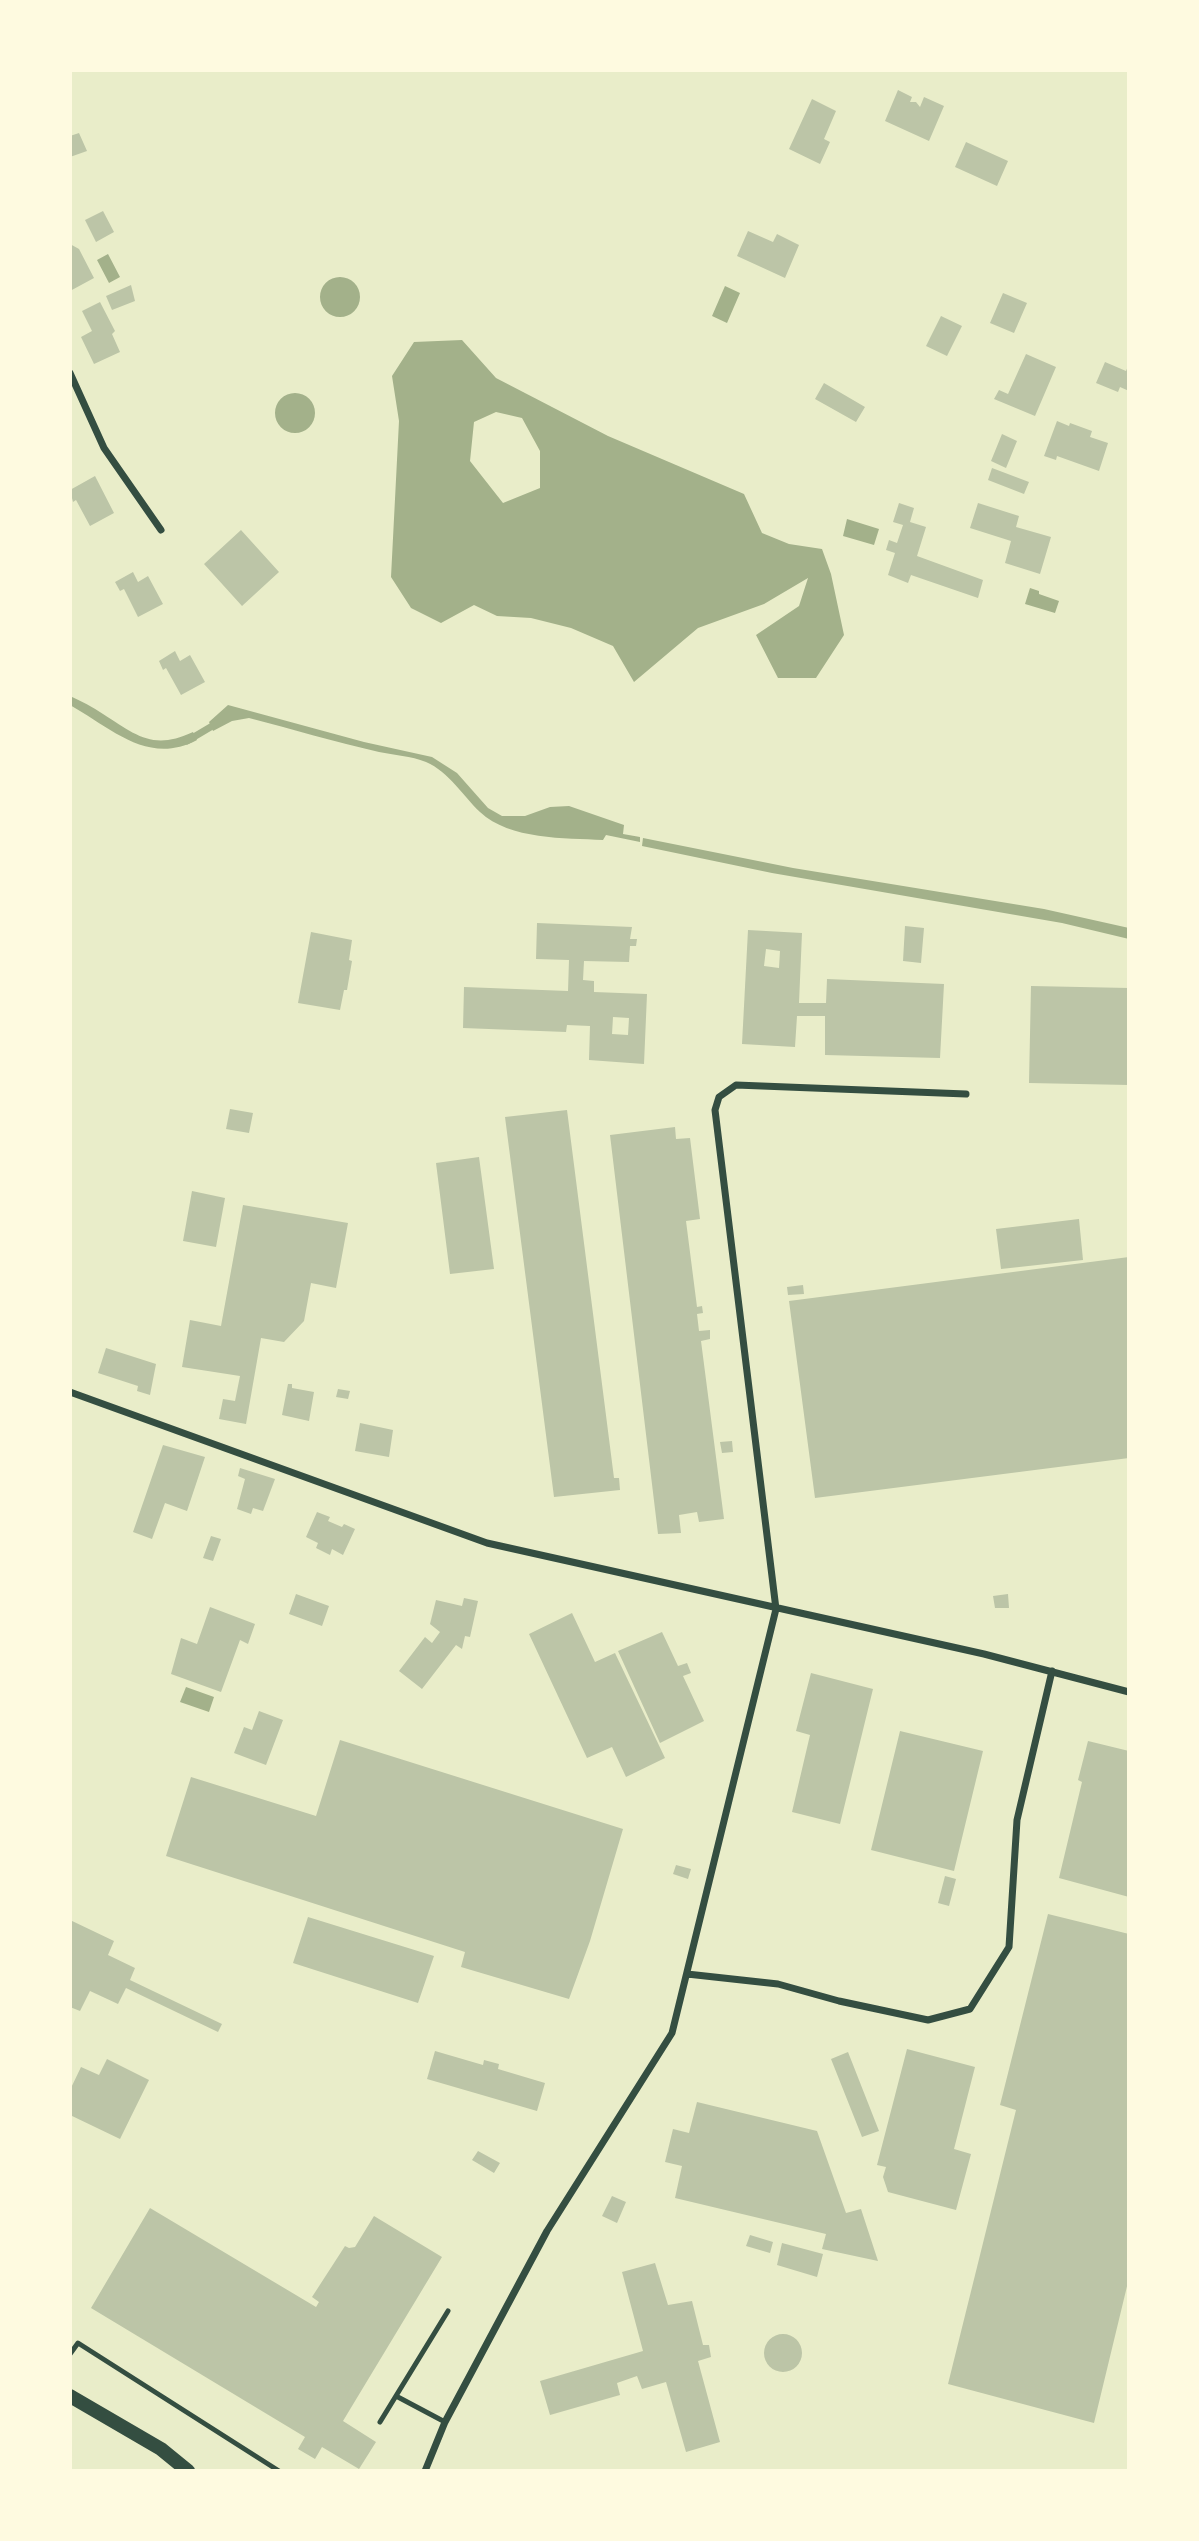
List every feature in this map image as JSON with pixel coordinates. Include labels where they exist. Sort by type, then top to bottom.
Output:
[{"type":"main road","points":[[70,2396],[160,2449],[188,2471]]},
{"type":"street","points":[[70,373],[104,448],[161,530]]},
{"type":"street","points":[[425,2471],[445,2422],[548,2231],[672,2033],[776,1609],[715,1110],[719,1097],[736,1085],[966,1094]]},
{"type":"street","points":[[70,1392],[487,1543],[984,1654],[1129,1692]]},
{"type":"street","points":[[687,1974],[778,1984],[839,2001],[928,2020],[970,2009],[1009,1947],[1017,1821],[1052,1671]]},
{"type":"lane","points":[[380,2422],[448,2311]]},
{"type":"lane","points":[[70,2354],[78,2343],[279,2471]]},
{"type":"lane","points":[[396,2396],[445,2422]]},
{"type":"shaded area","points":[[108,254],[120,277],[109,283],[97,260]]},
{"type":"shaded area","points":[[340,277],[354,283],[360,297],[354,311],[340,317],[326,311],[320,297],[326,283]]},
{"type":"shaded area","points":[[725,286],[740,293],[727,323],[712,316]]},
{"type":"shaded area","points":[[462,340],[496,378],[608,436],[744,494],[762,533],[789,544],[822,549],[831,574],[844,635],[816,678],[778,678],[756,635],[799,606],[808,578],[764,604],[698,628],[634,682],[613,646],[571,628],[531,618],[497,616],[474,605],[441,623],[411,608],[391,577],[399,421],[392,376],[414,342]],"holes":[[[496,412],[522,418],[540,451],[540,488],[503,503],[470,461],[474,422]]]},
{"type":"shaded area","points":[[295,393],[309,399],[315,413],[309,427],[295,433],[281,427],[275,413],[281,399]]},
{"type":"shaded area","points":[[847,519],[879,529],[874,545],[843,536]]},
{"type":"shaded area","points":[[1030,588],[1059,601],[1055,613],[1025,604]]},
{"type":"shaded area","points":[[70,696],[145,738],[167,740],[193,732],[197,740],[179,747],[162,749],[130,741],[70,705]]},
{"type":"shaded area","points":[[228,705],[364,742],[432,757],[457,773],[488,808],[502,816],[525,816],[550,807],[569,806],[624,825],[623,834],[640,837],[640,842],[606,835],[603,840],[555,838],[507,828],[480,812],[442,772],[414,758],[379,752],[249,718],[232,721],[213,731],[209,722]]},
{"type":"shaded area","points":[[643,838],[793,868],[1044,909],[1129,928],[1129,939],[1062,923],[772,873],[642,846]]},
{"type":"shaded area","points":[[186,1687],[214,1697],[209,1712],[180,1702]]},
{"type":"building","points":[[898,90],[912,97],[910,102],[916,102],[920,107],[924,97],[944,106],[929,141],[885,121]]},
{"type":"building","points":[[812,99],[836,111],[824,139],[830,142],[820,164],[789,149]]},
{"type":"building","points":[[79,133],[87,151],[70,157],[70,136]]},
{"type":"building","points":[[966,142],[1008,161],[997,186],[955,167]]},
{"type":"building","points":[[103,211],[114,232],[96,242],[85,220]]},
{"type":"building","points":[[748,231],[773,242],[777,234],[799,245],[785,278],[737,256]]},
{"type":"building","points":[[70,244],[79,249],[94,278],[70,291]]},
{"type":"building","points":[[131,285],[135,301],[112,310],[106,296]]},
{"type":"building","points":[[1003,293],[1027,303],[1014,333],[990,323]]},
{"type":"building","points":[[100,302],[115,331],[112,334],[120,352],[94,364],[81,337],[92,331],[82,311]]},
{"type":"building","points":[[941,316],[962,326],[947,356],[926,346]]},
{"type":"building","points":[[1026,354],[1056,367],[1035,416],[994,399],[999,390],[1008,394]]},
{"type":"building","points":[[1105,362],[1126,371],[1129,364],[1129,391],[1120,387],[1118,392],[1096,383]]},
{"type":"building","points":[[824,383],[865,407],[856,422],[815,399]]},
{"type":"building","points":[[1057,421],[1092,431],[1090,437],[1108,443],[1099,471],[1057,456],[1056,460],[1044,456]]},
{"type":"building","points":[[1002,434],[1017,441],[1006,468],[991,461]]},
{"type":"building","points":[[992,468],[1029,482],[1024,494],[988,480]]},
{"type":"building","points":[[95,476],[114,513],[90,526],[76,500],[73,502],[70,490]]},
{"type":"building","points":[[899,503],[914,508],[910,522],[926,527],[917,556],[983,580],[978,598],[911,575],[908,583],[888,575],[895,553],[886,550],[889,540],[897,543],[903,525],[893,522]]},
{"type":"building","points":[[978,503],[1019,516],[1016,527],[1051,537],[1040,574],[1005,563],[1011,541],[970,528]]},
{"type":"building","points":[[241,530],[279,572],[242,606],[204,564]]},
{"type":"building","points":[[133,572],[138,582],[148,576],[163,604],[138,617],[124,589],[120,591],[115,582]]},
{"type":"building","points":[[175,651],[180,661],[190,655],[205,682],[181,695],[159,661]]},
{"type":"building","points":[[537,923],[632,927],[630,939],[637,939],[636,946],[630,946],[629,962],[584,961],[583,980],[594,981],[594,992],[647,994],[644,1064],[589,1060],[590,1026],[567,1025],[566,1032],[463,1028],[464,987],[568,991],[569,960],[536,959]],"holes":[[[613,1017],[629,1018],[628,1035],[612,1034]]]},
{"type":"building","points":[[905,926],[924,928],[921,963],[903,961]]},
{"type":"building","points":[[748,930],[802,933],[799,1003],[826,1003],[827,979],[944,984],[940,1058],[825,1055],[825,1016],[797,1016],[795,1047],[742,1044]],"holes":[[[766,949],[780,951],[779,968],[764,966]]]},
{"type":"building","points":[[311,932],[352,940],[349,960],[352,961],[340,1010],[298,1003]]},
{"type":"building","points":[[1031,986],[1129,988],[1129,1085],[1029,1083]]},
{"type":"building","points":[[230,1109],[253,1113],[249,1133],[226,1129]]},
{"type":"building","points":[[567,1110],[614,1478],[619,1478],[620,1490],[554,1497],[505,1117]]},
{"type":"building","points":[[675,1127],[676,1139],[690,1138],[700,1219],[686,1221],[697,1307],[702,1306],[703,1313],[697,1314],[699,1331],[710,1330],[710,1339],[701,1341],[724,1519],[699,1522],[697,1512],[679,1515],[681,1533],[658,1534],[610,1135]]},
{"type":"building","points":[[479,1157],[494,1269],[450,1274],[436,1163]]},
{"type":"building","points":[[192,1191],[225,1198],[216,1247],[183,1241]]},
{"type":"building","points":[[243,1205],[348,1223],[336,1288],[311,1283],[304,1321],[284,1342],[261,1338],[246,1424],[219,1419],[223,1399],[235,1401],[240,1376],[182,1367],[190,1320],[221,1326]]},
{"type":"building","points":[[1079,1219],[1083,1260],[1001,1269],[996,1229]]},
{"type":"building","points":[[1129,1257],[1129,1458],[815,1498],[789,1301]]},
{"type":"building","points":[[803,1285],[804,1294],[788,1295],[787,1287]]},
{"type":"building","points":[[106,1348],[156,1364],[150,1395],[137,1391],[138,1386],[98,1373]]},
{"type":"building","points":[[288,1384],[292,1384],[292,1388],[314,1392],[309,1421],[282,1415]]},
{"type":"building","points":[[338,1389],[350,1391],[348,1399],[336,1397]]},
{"type":"building","points":[[360,1423],[393,1430],[389,1457],[355,1451]]},
{"type":"building","points":[[732,1441],[733,1452],[722,1453],[720,1442]]},
{"type":"building","points":[[163,1445],[205,1457],[187,1511],[165,1503],[152,1539],[133,1532]]},
{"type":"building","points":[[240,1468],[275,1479],[263,1511],[253,1508],[251,1514],[237,1509],[245,1479],[238,1476]]},
{"type":"building","points":[[317,1512],[330,1517],[328,1521],[355,1529],[343,1555],[332,1549],[330,1555],[316,1548],[318,1543],[306,1537]]},
{"type":"building","points":[[211,1536],[221,1539],[213,1561],[203,1558]]},
{"type":"building","points":[[296,1594],[329,1606],[322,1626],[289,1614]]},
{"type":"building","points":[[1008,1594],[1009,1608],[995,1608],[993,1596]]},
{"type":"building","points":[[464,1598],[478,1601],[470,1637],[465,1636],[462,1649],[456,1645],[422,1689],[399,1671],[425,1637],[432,1643],[440,1632],[430,1624],[436,1600],[462,1606]]},
{"type":"building","points":[[210,1607],[255,1624],[248,1644],[240,1640],[221,1692],[171,1674],[181,1638],[197,1644]]},
{"type":"building","points":[[572,1613],[595,1662],[615,1653],[665,1758],[626,1777],[612,1747],[587,1758],[529,1634]]},
{"type":"building","points":[[662,1632],[678,1666],[687,1663],[691,1673],[683,1676],[704,1721],[660,1743],[618,1651]]},
{"type":"building","points":[[811,1673],[873,1689],[840,1824],[792,1812],[810,1735],[796,1731]]},
{"type":"building","points":[[259,1711],[283,1720],[266,1765],[234,1753],[244,1727],[252,1730]]},
{"type":"building","points":[[900,1731],[983,1751],[954,1871],[871,1850]]},
{"type":"building","points":[[340,1740],[623,1829],[590,1941],[569,1999],[461,1967],[465,1952],[166,1856],[191,1777],[316,1816]]},
{"type":"building","points":[[1088,1741],[1129,1751],[1129,1897],[1059,1878],[1082,1782],[1078,1780]]},
{"type":"building","points":[[676,1865],[691,1869],[688,1879],[673,1874]]},
{"type":"building","points":[[945,1876],[956,1879],[949,1906],[938,1903]]},
{"type":"building","points":[[1048,1914],[1129,1934],[1129,2278],[1094,2423],[948,2384],[1016,2110],[1000,2105]]},
{"type":"building","points":[[308,1917],[434,1956],[418,2003],[293,1963]]},
{"type":"building","points":[[70,1920],[114,1941],[108,1955],[135,1968],[130,1980],[222,2024],[218,2032],[126,1988],[118,2004],[90,1991],[80,2011],[70,2007]]},
{"type":"building","points":[[907,2049],[975,2067],[954,2149],[971,2154],[956,2210],[888,2192],[883,2177],[886,2167],[877,2165]]},
{"type":"building","points":[[435,2051],[483,2065],[484,2060],[499,2064],[498,2069],[545,2083],[537,2111],[427,2079]]},
{"type":"building","points":[[848,2052],[879,2131],[862,2137],[831,2059]]},
{"type":"building","points":[[107,2059],[149,2080],[120,2139],[70,2115],[70,2090],[81,2067],[99,2075]]},
{"type":"building","points":[[697,2102],[817,2131],[846,2213],[861,2209],[878,2261],[822,2249],[826,2234],[675,2198],[682,2166],[665,2162],[673,2129],[689,2133]]},
{"type":"building","points":[[478,2151],[500,2163],[494,2173],[472,2160]]},
{"type":"building","points":[[612,2196],[626,2202],[617,2223],[602,2216]]},
{"type":"building","points":[[150,2208],[316,2307],[319,2302],[312,2297],[345,2246],[355,2247],[374,2216],[442,2257],[343,2421],[376,2442],[359,2469],[322,2447],[315,2459],[298,2449],[305,2437],[91,2308]]},
{"type":"building","points":[[750,2235],[773,2242],[770,2253],[746,2246]]},
{"type":"building","points":[[782,2243],[823,2254],[817,2277],[777,2265]]},
{"type":"building","points":[[655,2263],[668,2305],[692,2301],[703,2345],[709,2345],[711,2357],[698,2361],[720,2442],[686,2452],[666,2382],[642,2389],[637,2376],[617,2383],[620,2395],[550,2415],[540,2381],[643,2351],[622,2272]]},
{"type":"building","points":[[783,2334],[797,2339],[802,2353],[797,2367],[783,2372],[769,2367],[764,2353],[769,2339]]},
{"type":"waterway","points":[[187,741],[219,722]]}]
